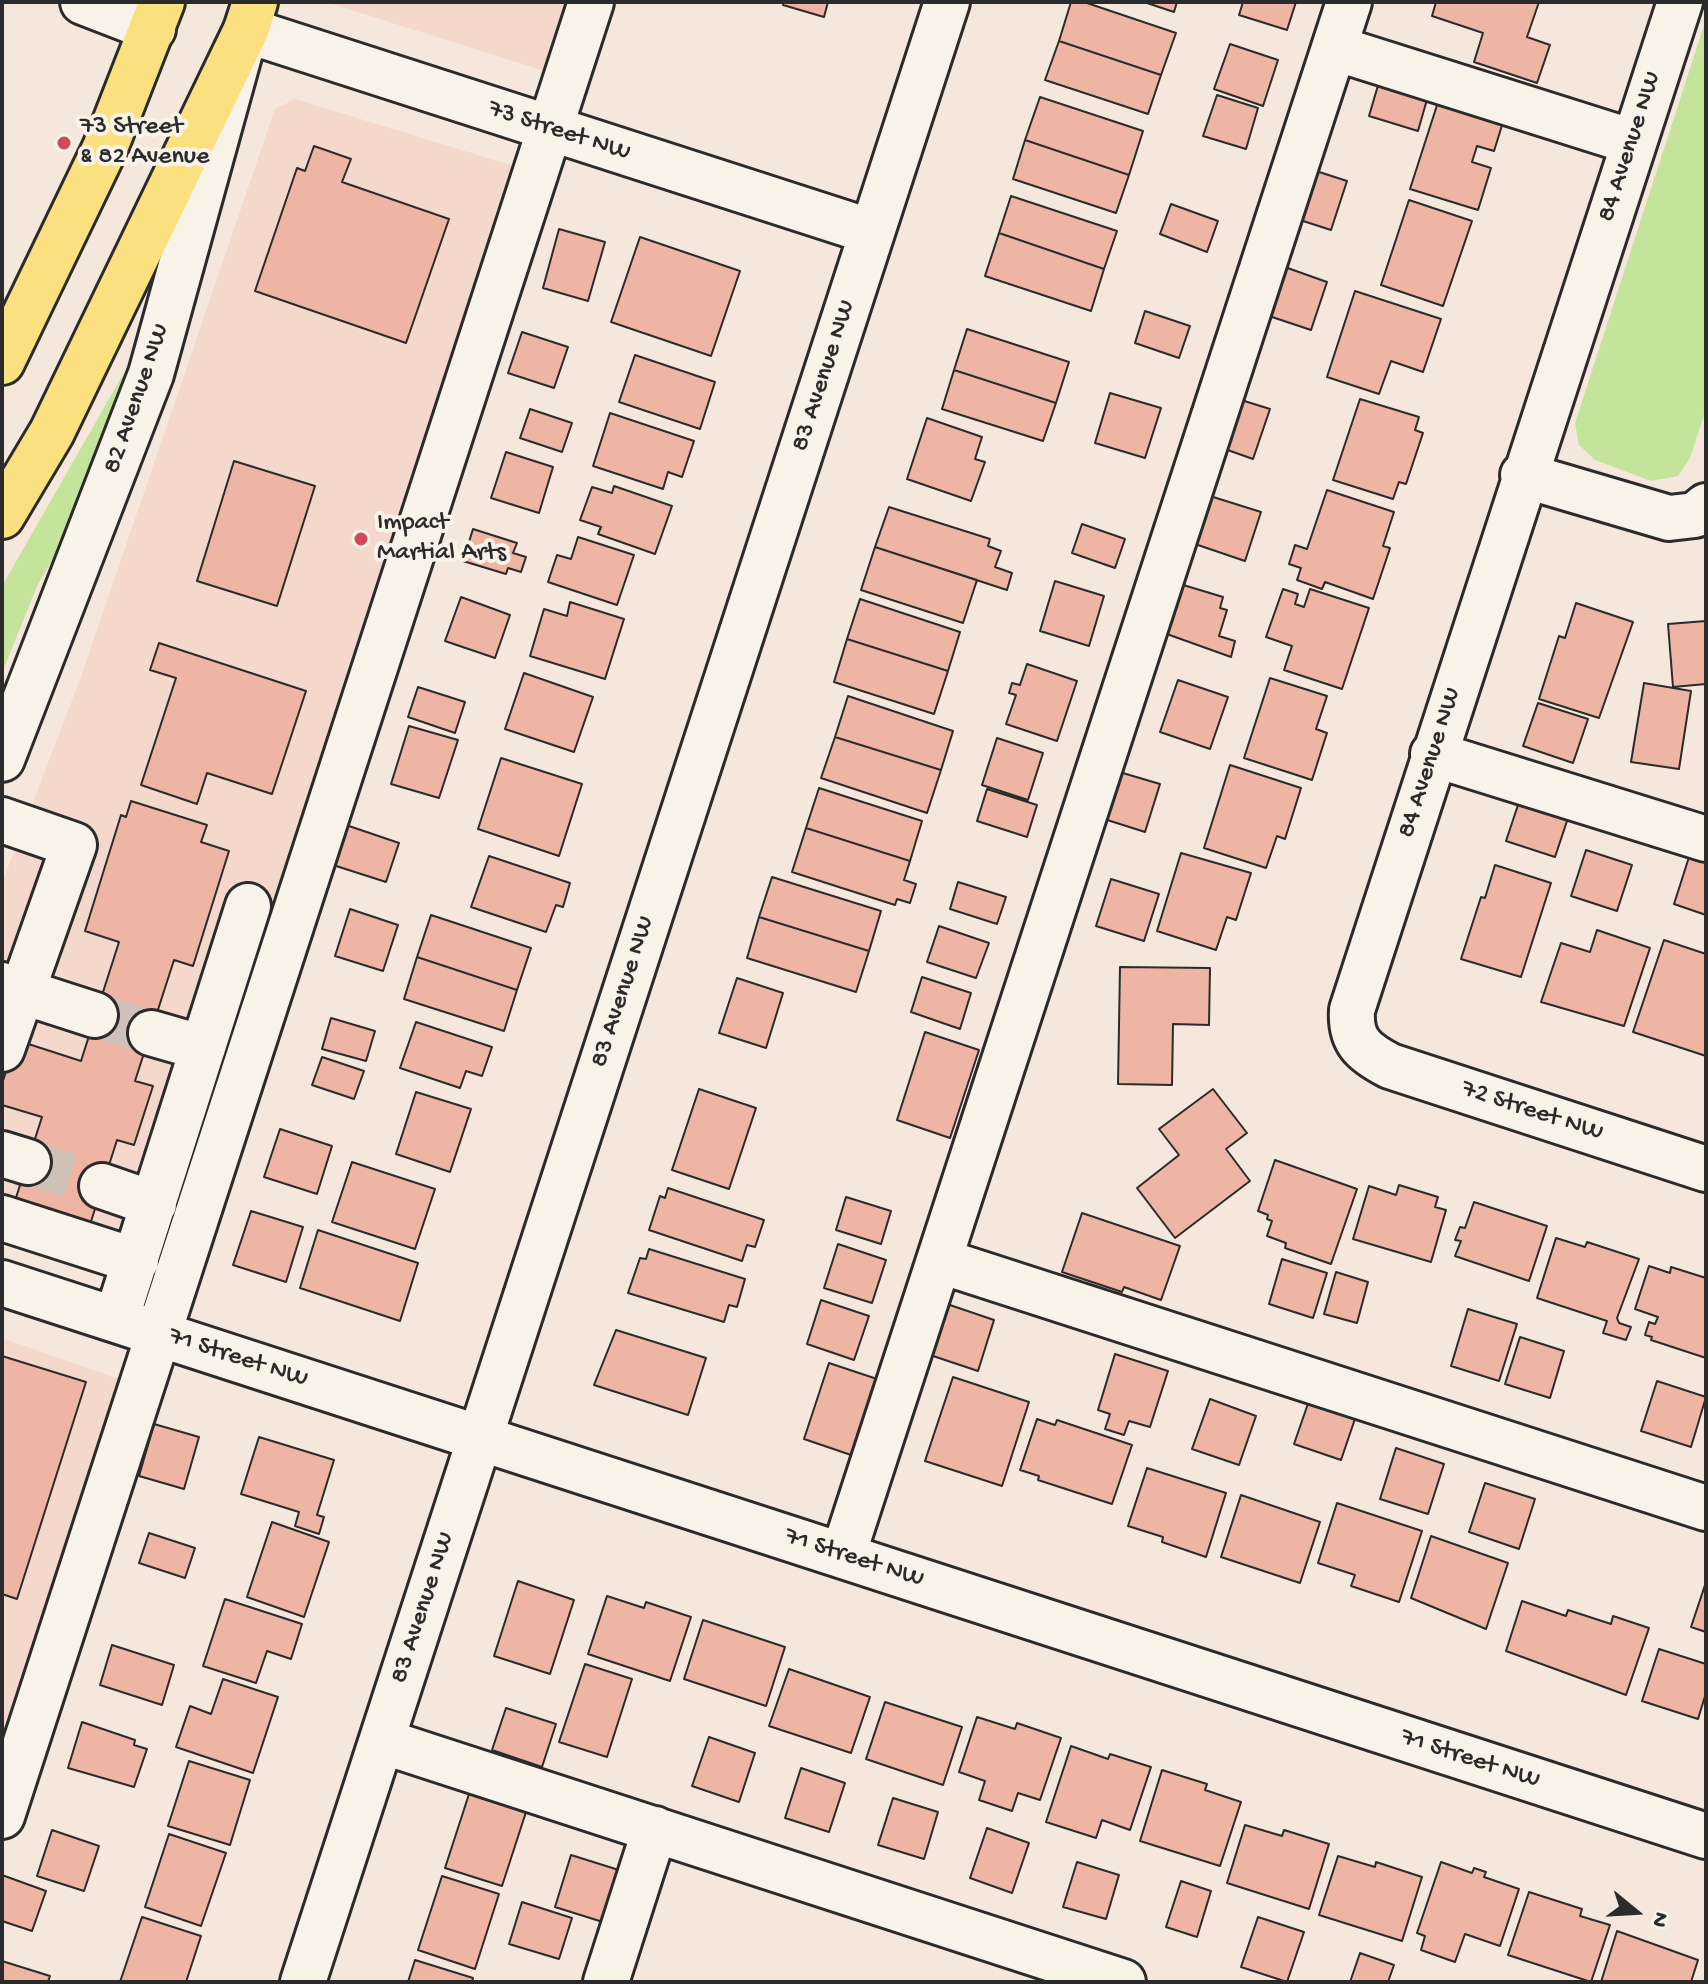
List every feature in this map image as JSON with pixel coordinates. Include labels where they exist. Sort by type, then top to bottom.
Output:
[{"type":"main road","points":[[2,362],[105,148],[158,15]]},
{"type":"main road","name":"82 Avenue NW","points":[[2,516],[52,432],[250,16]]},
{"type":"street","points":[[83,2],[158,15]]},
{"type":"street","points":[[2,1816],[591,2]]},
{"type":"street","name":"83 Avenue NW","points":[[303,1982],[947,2]]},
{"type":"street","points":[[843,1555],[1349,2]]},
{"type":"street","name":"84 Avenue NW","points":[[1361,1049],[1351,1026],[1352,1010],[1523,475],[1680,2]]},
{"type":"street","name":"73 Street NW","points":[[250,16],[549,129],[872,232]]},
{"type":"street","name":"82 Avenue NW","points":[[2,759],[151,374],[250,16]]},
{"type":"street","points":[[1335,48],[1633,142]]},
{"type":"street","points":[[1523,475],[1669,518],[1695,515],[1706,506]]},
{"type":"street","points":[[1433,754],[1706,839]]},
{"type":"street","points":[[2,820],[74,845],[12,988],[2,1049]]},
{"type":"street","points":[[116,1320],[248,906]]},
{"type":"street","points":[[12,988],[95,1015]]},
{"type":"street","points":[[151,1033],[203,1048]]},
{"type":"street","name":"72 Street NW","points":[[1361,1049],[1390,1066],[1706,1169]]},
{"type":"street","points":[[102,1186],[154,1204]]},
{"type":"street","points":[[2,1218],[136,1261]]},
{"type":"street","points":[[941,1261],[1706,1508]]},
{"type":"street","name":"71 Street NW","points":[[2,1283],[1706,1836]]},
{"type":"street","points":[[382,1741],[1123,1982]]},
{"type":"street","points":[[606,1982],[655,1829]]},
{"type":"shaded area","points":[[326,2],[574,2],[551,73]]},
{"type":"shaded area","points":[[295,99],[527,170],[160,1283],[2,1231],[2,883],[81,677],[275,109]]},
{"type":"shaded area","points":[[2,1338],[144,1388],[2,1843]]},
{"type":"green space","points":[[1706,19],[1706,409],[1690,458],[1678,476],[1651,481],[1595,460],[1579,445],[1575,423]]},
{"type":"green space","points":[[125,371],[72,528],[38,584],[2,673],[2,586]]},
{"type":"building","points":[[784,2],[828,2],[824,17],[783,5]]},
{"type":"building","points":[[1071,2],[1084,2],[1176,33],[1161,75],[1059,41]]},
{"type":"building","points":[[1144,2],[1177,2],[1174,12]]},
{"type":"building","points":[[1243,2],[1296,2],[1287,30],[1239,15]]},
{"type":"building","points":[[1436,2],[1539,2],[1527,37],[1550,45],[1537,83],[1474,62],[1483,33],[1432,16]]},
{"type":"building","points":[[1059,41],[1161,75],[1148,114],[1045,80]]},
{"type":"building","points":[[1230,44],[1278,60],[1263,106],[1214,89]]},
{"type":"building","points":[[1379,82],[1428,96],[1418,131],[1369,116]]},
{"type":"building","points":[[1217,95],[1258,108],[1246,149],[1203,136]]},
{"type":"building","points":[[1040,97],[1143,131],[1129,175],[1025,140]]},
{"type":"building","points":[[1439,99],[1504,119],[1494,151],[1477,146],[1472,162],[1491,168],[1478,210],[1410,189]]},
{"type":"building","points":[[1025,140],[1129,175],[1116,213],[1013,179]]},
{"type":"building","points":[[314,146],[351,159],[342,182],[449,219],[406,343],[255,291],[297,168],[305,171]]},
{"type":"building","points":[[1313,170],[1347,181],[1331,230],[1297,219]]},
{"type":"building","points":[[1011,196],[1117,231],[1104,269],[999,233]]},
{"type":"building","points":[[1409,200],[1472,221],[1443,306],[1381,285]]},
{"type":"building","points":[[1171,204],[1218,221],[1207,252],[1160,234]]},
{"type":"building","points":[[559,229],[605,242],[588,301],[543,288]]},
{"type":"building","points":[[999,233],[1104,269],[1091,311],[985,276]]},
{"type":"building","points":[[640,237],[740,271],[711,356],[611,322]]},
{"type":"building","points":[[1282,266],[1327,282],[1311,330],[1266,315]]},
{"type":"building","points":[[1355,291],[1441,319],[1423,372],[1391,361],[1379,394],[1327,377]]},
{"type":"building","points":[[1145,311],[1190,326],[1179,358],[1135,343]]},
{"type":"building","points":[[967,329],[1069,362],[1056,403],[954,370]]},
{"type":"building","points":[[522,332],[568,347],[554,388],[508,373]]},
{"type":"building","points":[[635,355],[715,382],[700,429],[619,402]]},
{"type":"building","points":[[954,370],[1056,403],[1043,441],[942,409]]},
{"type":"building","points":[[1110,393],[1161,408],[1145,458],[1095,443]]},
{"type":"building","points":[[1238,399],[1270,409],[1253,459],[1222,448]]},
{"type":"building","points":[[1360,399],[1419,417],[1415,430],[1423,433],[1406,484],[1399,482],[1393,499],[1333,480]]},
{"type":"building","points":[[530,409],[572,423],[562,452],[520,438]]},
{"type":"building","points":[[610,413],[694,441],[682,477],[668,472],[663,489],[593,466]]},
{"type":"building","points":[[927,418],[982,437],[975,459],[985,462],[971,501],[907,479]]},
{"type":"building","points":[[506,452],[553,467],[539,513],[491,498]]},
{"type":"building","points":[[234,461],[315,486],[277,606],[197,581]]},
{"type":"building","points":[[614,486],[672,506],[655,554],[598,534],[601,527],[580,520],[592,487],[612,493]]},
{"type":"building","points":[[1327,490],[1394,512],[1383,546],[1390,548],[1373,599],[1325,582],[1322,589],[1297,580],[1301,568],[1289,564],[1295,545],[1307,549]]},
{"type":"building","points":[[1210,496],[1261,512],[1245,561],[1195,544]]},
{"type":"building","points":[[889,507],[990,539],[988,546],[1001,551],[995,567],[1012,573],[1007,590],[875,547]]},
{"type":"building","points":[[1082,524],[1125,539],[1115,568],[1072,553]]},
{"type":"building","points":[[473,529],[517,543],[513,553],[526,557],[521,572],[508,568],[506,574],[463,561]]},
{"type":"building","points":[[578,537],[634,555],[617,605],[548,582],[557,555],[571,559]]},
{"type":"building","points":[[875,547],[977,580],[963,623],[861,590]]},
{"type":"building","points":[[1055,581],[1104,596],[1089,646],[1040,631]]},
{"type":"building","points":[[1180,584],[1223,597],[1220,608],[1227,610],[1219,636],[1235,641],[1231,657],[1164,633]]},
{"type":"building","points":[[1283,589],[1298,594],[1295,604],[1304,607],[1310,589],[1369,608],[1342,689],[1284,670],[1292,646],[1266,637]]},
{"type":"building","points":[[461,597],[510,615],[495,658],[445,641]]},
{"type":"building","points":[[860,599],[960,632],[948,671],[847,639]]},
{"type":"building","points":[[570,602],[624,619],[605,679],[530,656],[544,609],[567,616]]},
{"type":"building","points":[[1576,603],[1633,622],[1599,718],[1539,699],[1559,636],[1565,638]]},
{"type":"building","points":[[1706,621],[1706,684],[1673,687],[1668,624]]},
{"type":"building","points":[[847,639],[948,671],[934,714],[834,682]]},
{"type":"building","points":[[159,643],[306,691],[272,794],[207,773],[197,804],[141,785],[176,678],[150,670]]},
{"type":"building","points":[[1027,664],[1077,681],[1057,741],[1006,724],[1016,695],[1009,693],[1012,683],[1020,685]]},
{"type":"building","points":[[524,673],[593,697],[574,752],[505,729]]},
{"type":"building","points":[[1270,678],[1327,696],[1316,729],[1327,733],[1312,780],[1244,758]]},
{"type":"building","points":[[1178,680],[1228,697],[1210,749],[1160,732]]},
{"type":"building","points":[[1644,683],[1691,691],[1679,769],[1631,762]]},
{"type":"building","points":[[418,687],[465,702],[455,733],[408,717]]},
{"type":"building","points":[[848,696],[953,731],[941,770],[835,737]]},
{"type":"building","points":[[1538,703],[1588,719],[1573,763],[1523,746]]},
{"type":"building","points":[[409,726],[458,740],[439,798],[391,784]]},
{"type":"building","points":[[835,737],[941,770],[927,813],[821,778]]},
{"type":"building","points":[[997,738],[1043,753],[1028,800],[982,785]]},
{"type":"building","points":[[501,758],[582,784],[559,856],[478,829]]},
{"type":"building","points":[[1230,765],[1301,788],[1285,839],[1277,836],[1266,868],[1204,848]]},
{"type":"building","points":[[1116,771],[1160,784],[1145,832],[1101,818]]},
{"type":"building","points":[[819,788],[922,821],[910,861],[806,828]]},
{"type":"building","points":[[987,789],[1037,805],[1027,837],[977,821]]},
{"type":"building","points":[[1520,799],[1569,815],[1555,857],[1506,841]]},
{"type":"building","points":[[131,801],[207,825],[201,842],[229,851],[193,966],[174,960],[135,1081],[153,1086],[134,1145],[117,1140],[87,1234],[12,1210],[42,1117],[2,1105],[2,1084],[16,1040],[81,1061],[119,942],[85,931],[121,815],[126,817]]},
{"type":"building","points":[[346,825],[399,843],[386,882],[333,865]]},
{"type":"building","points":[[806,828],[910,861],[904,880],[916,884],[910,903],[897,899],[895,905],[792,872]]},
{"type":"building","points":[[1586,850],[1632,865],[1617,911],[1571,896]]},
{"type":"building","points":[[1181,853],[1251,873],[1236,920],[1227,917],[1216,950],[1157,931]]},
{"type":"building","points":[[1690,854],[1706,860],[1706,915],[1674,904]]},
{"type":"building","points":[[489,856],[570,883],[563,907],[556,905],[546,932],[471,907]]},
{"type":"building","points":[[1495,865],[1551,883],[1521,977],[1461,959]]},
{"type":"building","points":[[772,877],[881,911],[869,951],[759,917]]},
{"type":"building","points":[[1111,879],[1159,894],[1144,941],[1096,926]]},
{"type":"building","points":[[958,882],[1006,897],[997,924],[950,909]]},
{"type":"building","points":[[350,909],[398,925],[383,971],[335,956]]},
{"type":"building","points":[[431,915],[531,948],[517,990],[417,957]]},
{"type":"building","points":[[759,917],[869,951],[856,992],[747,958]]},
{"type":"building","points":[[939,926],[989,943],[976,978],[927,962]]},
{"type":"building","points":[[1597,930],[1650,948],[1624,1026],[1541,1002],[1561,943],[1590,952]]},
{"type":"building","points":[[1664,940],[1706,954],[1706,1056],[1633,1032]]},
{"type":"building","points":[[417,957],[517,990],[504,1031],[404,999]]},
{"type":"building","points":[[1120,967],[1210,968],[1209,1025],[1173,1024],[1172,1085],[1118,1084]]},
{"type":"building","points":[[922,977],[971,993],[960,1029],[911,1012]]},
{"type":"building","points":[[737,978],[783,993],[766,1048],[719,1033]]},
{"type":"building","points":[[331,1018],[375,1031],[366,1061],[322,1049]]},
{"type":"building","points":[[416,1022],[492,1047],[482,1076],[466,1071],[460,1088],[400,1068]]},
{"type":"building","points":[[925,1032],[979,1050],[950,1138],[897,1120]]},
{"type":"building","points":[[322,1057],[364,1071],[354,1099],[312,1085]]},
{"type":"building","points":[[699,1089],[756,1108],[729,1189],[672,1170]]},
{"type":"building","points":[[1213,1089],[1247,1133],[1226,1149],[1250,1181],[1175,1238],[1137,1188],[1179,1155],[1159,1129]]},
{"type":"building","points":[[416,1092],[471,1109],[450,1172],[396,1154]]},
{"type":"building","points":[[280,1129],[332,1146],[317,1194],[264,1177]]},
{"type":"building","points":[[1275,1160],[1357,1189],[1331,1264],[1285,1248],[1286,1243],[1267,1236],[1272,1221],[1267,1219],[1268,1215],[1258,1211]]},
{"type":"building","points":[[352,1162],[435,1189],[415,1249],[332,1222]]},
{"type":"building","points":[[1399,1185],[1438,1197],[1435,1207],[1446,1210],[1431,1262],[1353,1239],[1369,1186],[1396,1195]]},
{"type":"building","points":[[668,1188],[764,1220],[755,1247],[747,1245],[742,1261],[649,1230],[660,1196],[665,1198]]},
{"type":"building","points":[[846,1197],[891,1211],[881,1244],[836,1230]]},
{"type":"building","points":[[1474,1202],[1547,1226],[1529,1281],[1455,1256],[1461,1241],[1455,1240],[1460,1227],[1465,1228]]},
{"type":"building","points":[[251,1211],[303,1227],[286,1282],[233,1265]]},
{"type":"building","points":[[1082,1213],[1180,1246],[1161,1300],[1124,1287],[1122,1292],[1062,1272]]},
{"type":"building","points":[[318,1230],[418,1263],[400,1321],[300,1288]]},
{"type":"building","points":[[1556,1238],[1585,1247],[1587,1242],[1639,1259],[1617,1318],[1619,1323],[1631,1327],[1626,1340],[1603,1333],[1607,1321],[1537,1298]]},
{"type":"building","points":[[838,1244],[886,1260],[872,1303],[824,1288]]},
{"type":"building","points":[[649,1249],[745,1279],[737,1307],[729,1305],[724,1322],[628,1293],[640,1258],[646,1259]]},
{"type":"building","points":[[1282,1259],[1327,1273],[1313,1318],[1269,1304]]},
{"type":"building","points":[[1649,1266],[1670,1273],[1671,1267],[1706,1278],[1706,1358],[1651,1340],[1652,1337],[1645,1335],[1649,1322],[1655,1324],[1658,1317],[1635,1309]]},
{"type":"building","points":[[1336,1272],[1368,1282],[1357,1323],[1324,1314]]},
{"type":"building","points":[[821,1300],[869,1316],[854,1360],[807,1344]]},
{"type":"building","points":[[944,1303],[994,1320],[978,1371],[927,1354]]},
{"type":"building","points":[[1468,1309],[1517,1324],[1499,1381],[1451,1366]]},
{"type":"building","points":[[616,1330],[706,1358],[688,1415],[594,1385]]},
{"type":"building","points":[[1520,1337],[1564,1351],[1550,1398],[1505,1384]]},
{"type":"building","points":[[1115,1354],[1168,1371],[1150,1427],[1129,1421],[1124,1435],[1105,1429],[1110,1414],[1098,1410]]},
{"type":"building","points":[[2,1356],[86,1382],[17,1599],[2,1594]]},
{"type":"building","points":[[829,1363],[880,1380],[854,1456],[804,1439]]},
{"type":"building","points":[[953,1377],[1029,1402],[1002,1486],[925,1461]]},
{"type":"building","points":[[1657,1381],[1706,1397],[1691,1447],[1641,1431]]},
{"type":"building","points":[[1312,1392],[1359,1407],[1341,1460],[1294,1444]]},
{"type":"building","points":[[1210,1399],[1256,1416],[1239,1465],[1192,1449]]},
{"type":"building","points":[[1037,1419],[1055,1425],[1057,1420],[1132,1445],[1112,1504],[1038,1480],[1039,1476],[1020,1470]]},
{"type":"building","points":[[154,1424],[199,1437],[184,1489],[139,1476]]},
{"type":"building","points":[[259,1437],[334,1460],[317,1515],[324,1517],[319,1534],[295,1526],[299,1512],[241,1494]]},
{"type":"building","points":[[1396,1448],[1444,1464],[1428,1514],[1380,1499]]},
{"type":"building","points":[[1147,1468],[1226,1493],[1206,1557],[1162,1542],[1163,1537],[1128,1526]]},
{"type":"building","points":[[1485,1483],[1535,1499],[1519,1549],[1469,1532]]},
{"type":"building","points":[[1241,1495],[1320,1522],[1300,1583],[1221,1557]]},
{"type":"building","points":[[1337,1503],[1422,1531],[1399,1602],[1351,1586],[1355,1575],[1318,1563]]},
{"type":"building","points":[[272,1522],[329,1542],[304,1617],[247,1597]]},
{"type":"building","points":[[149,1533],[195,1548],[185,1578],[139,1563]]},
{"type":"building","points":[[1431,1536],[1508,1563],[1486,1629],[1411,1598]]},
{"type":"building","points":[[518,1581],[574,1600],[550,1674],[494,1656]]},
{"type":"building","points":[[1706,1582],[1706,1632],[1691,1627]]},
{"type":"building","points":[[607,1596],[644,1608],[646,1602],[691,1617],[670,1681],[588,1654]]},
{"type":"building","points":[[225,1599],[302,1624],[291,1659],[267,1651],[256,1683],[203,1666]]},
{"type":"building","points":[[1522,1601],[1566,1616],[1568,1610],[1611,1624],[1613,1616],[1649,1628],[1626,1695],[1506,1651]]},
{"type":"building","points":[[703,1620],[785,1647],[766,1706],[684,1679]]},
{"type":"building","points":[[112,1645],[174,1665],[162,1705],[100,1685]]},
{"type":"building","points":[[1659,1649],[1706,1664],[1706,1693],[1698,1719],[1642,1701]]},
{"type":"building","points":[[585,1664],[632,1679],[607,1757],[559,1742]]},
{"type":"building","points":[[789,1669],[870,1697],[851,1753],[769,1726]]},
{"type":"building","points":[[223,1679],[278,1697],[253,1773],[176,1747],[190,1706],[211,1714]]},
{"type":"building","points":[[885,1702],[962,1727],[943,1785],[866,1759]]},
{"type":"building","points":[[506,1708],[556,1724],[542,1767],[492,1750]]},
{"type":"building","points":[[977,1717],[1015,1729],[1017,1723],[1061,1738],[1040,1800],[1018,1793],[1012,1811],[979,1800],[985,1781],[959,1772]]},
{"type":"building","points":[[82,1722],[135,1740],[134,1745],[147,1749],[134,1787],[68,1768]]},
{"type":"building","points":[[709,1737],[755,1753],[739,1802],[692,1786]]},
{"type":"building","points":[[1071,1746],[1108,1759],[1110,1754],[1151,1767],[1130,1830],[1102,1820],[1096,1838],[1046,1822]]},
{"type":"building","points":[[189,1761],[250,1780],[230,1845],[168,1826]]},
{"type":"building","points":[[801,1768],[845,1783],[829,1832],[785,1818]]},
{"type":"building","points":[[1162,1770],[1207,1784],[1205,1790],[1241,1802],[1220,1866],[1140,1841]]},
{"type":"building","points":[[469,1794],[526,1812],[502,1886],[445,1868]]},
{"type":"building","points":[[893,1798],[938,1812],[924,1859],[878,1845]]},
{"type":"building","points":[[1245,1825],[1282,1836],[1284,1830],[1329,1844],[1309,1909],[1227,1883]]},
{"type":"building","points":[[987,1828],[1029,1843],[1012,1893],[970,1878]]},
{"type":"building","points":[[52,1830],[99,1846],[84,1891],[37,1876]]},
{"type":"building","points":[[169,1834],[226,1853],[201,1926],[145,1907]]},
{"type":"building","points":[[571,1855],[622,1871],[606,1923],[555,1907]]},
{"type":"building","points":[[1338,1856],[1375,1867],[1376,1862],[1422,1877],[1402,1941],[1319,1915]]},
{"type":"building","points":[[1077,1862],[1119,1875],[1106,1919],[1063,1907]]},
{"type":"building","points":[[1441,1862],[1472,1873],[1474,1868],[1486,1872],[1484,1877],[1519,1889],[1500,1946],[1465,1934],[1455,1962],[1421,1950],[1425,1936],[1417,1933]]},
{"type":"building","points":[[2,1875],[46,1891],[32,1931],[2,1921]]},
{"type":"building","points":[[442,1876],[499,1894],[475,1969],[418,1950]]},
{"type":"building","points":[[1181,1881],[1211,1891],[1197,1937],[1166,1927]]},
{"type":"building","points":[[1529,1892],[1582,1909],[1580,1916],[1610,1925],[1591,1982],[1508,1955]]},
{"type":"building","points":[[522,1902],[572,1918],[559,1959],[509,1944]]},
{"type":"building","points":[[142,1917],[201,1936],[186,1982],[120,1982]]},
{"type":"building","points":[[1258,1917],[1304,1932],[1287,1982],[1241,1967]]},
{"type":"building","points":[[1617,1931],[1698,1960],[1691,1982],[1601,1982]]},
{"type":"building","points":[[1360,1953],[1394,1965],[1388,1982],[1350,1982]]},
{"type":"building","points":[[415,1960],[473,1978],[472,1982],[408,1982]]},
{"type":"building","points":[[2,1961],[50,1976],[48,1982],[2,1982]]},
{"type":"tunnel","points":[[95,1015],[151,1033]]},
{"type":"tunnel","points":[[28,1162],[102,1186]]},
{"type":"place","name":"73 Street & 82 Avenue","points":[[64,143]]},
{"type":"place","name":"Impact Martial Arts","points":[[361,539]]}]
